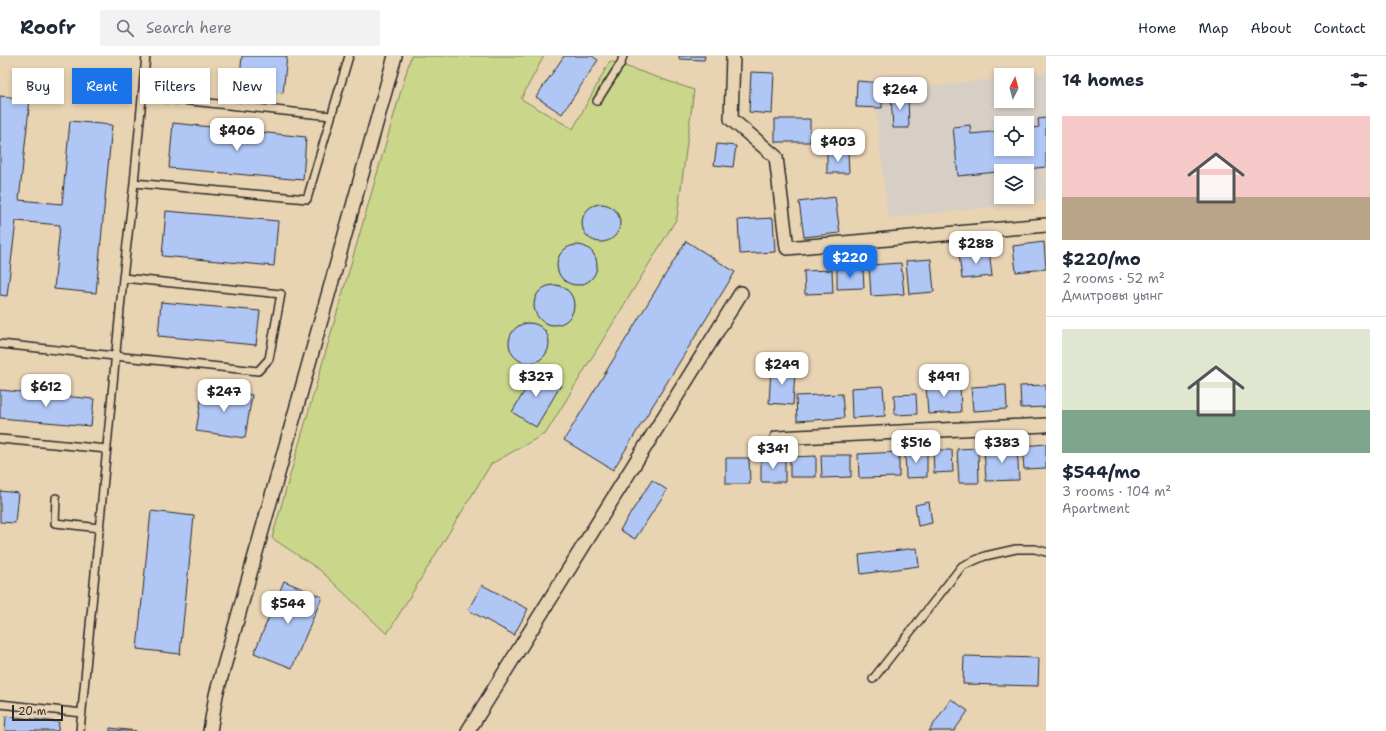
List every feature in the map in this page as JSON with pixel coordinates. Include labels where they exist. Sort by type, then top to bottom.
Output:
[{"type":"street","points":[[210,731],[216,695],[395,56]]},
{"type":"street","points":[[733,56],[731,119],[776,157],[787,248],[1046,225]]},
{"type":"street","points":[[468,731],[741,294]]},
{"type":"street","points":[[777,438],[1046,425]]},
{"type":"lane","points":[[145,68],[146,56]]},
{"type":"lane","points":[[134,183],[307,199],[349,56]]},
{"type":"lane","points":[[597,101],[621,63],[623,56]]},
{"type":"lane","points":[[210,103],[331,116]]},
{"type":"lane","points":[[80,731],[123,278],[142,104]]},
{"type":"lane","points":[[0,344],[258,371],[269,359],[281,294],[123,278]]},
{"type":"lane","points":[[0,439],[107,449]]},
{"type":"lane","points":[[56,498],[55,523],[100,528]]},
{"type":"lane","points":[[873,679],[962,566],[985,556],[1016,549],[1035,549],[1046,552]]},
{"type":"lane","points":[[0,704],[82,713]]},
{"type":"shaded area","points":[[1046,73],[1046,201],[1034,202],[1034,164],[994,164],[994,204],[1018,204],[888,218],[874,93],[994,79],[994,108],[1034,108],[1034,74]]},
{"type":"green space","points":[[411,56],[544,56],[521,99],[573,129],[610,61],[694,90],[677,218],[546,433],[491,464],[387,634],[320,570],[272,538]]},
{"type":"building","points":[[242,56],[287,56],[283,93],[276,92],[276,68],[241,68]]},
{"type":"building","points":[[564,56],[592,56],[598,60],[562,114],[536,97]]},
{"type":"building","points":[[679,56],[705,56],[704,60],[679,59]]},
{"type":"building","points":[[751,72],[774,73],[772,114],[749,112]]},
{"type":"building","points":[[857,81],[882,83],[882,108],[856,107]]},
{"type":"building","points":[[908,94],[909,128],[893,128],[891,95]]},
{"type":"building","points":[[0,96],[12,97],[12,104],[29,104],[19,200],[62,204],[70,121],[112,125],[96,293],[54,289],[60,225],[16,221],[7,296],[0,295]]},
{"type":"building","points":[[1046,118],[1046,167],[1034,168],[1034,164],[994,164],[994,172],[958,176],[953,127],[970,125],[971,134],[994,132],[994,156],[1034,156],[1034,128],[1039,127],[1038,119]]},
{"type":"building","points":[[775,119],[810,119],[810,142],[775,142]]},
{"type":"building","points":[[173,123],[306,137],[303,180],[169,168]]},
{"type":"building","points":[[717,144],[736,146],[733,167],[714,165]]},
{"type":"building","points":[[827,152],[848,152],[849,173],[827,173]]},
{"type":"building","points":[[835,197],[840,233],[804,237],[799,202]]},
{"type":"building","points":[[597,204],[605,204],[615,209],[619,216],[619,230],[615,237],[605,242],[597,242],[587,237],[585,234],[582,227],[582,219],[587,209],[590,207]]},
{"type":"building","points":[[166,211],[278,221],[274,266],[162,256]]},
{"type":"building","points":[[773,218],[775,252],[740,254],[738,220]]},
{"type":"building","points":[[686,241],[735,272],[613,470],[564,440]]},
{"type":"building","points":[[1044,242],[1046,269],[1016,272],[1013,246]]},
{"type":"building","points":[[581,245],[588,248],[594,254],[597,265],[596,273],[588,282],[581,285],[573,285],[566,282],[558,273],[557,261],[560,254],[569,246]]},
{"type":"building","points":[[989,250],[992,276],[962,279],[959,254]]},
{"type":"building","points":[[931,259],[934,292],[909,294],[906,261]]},
{"type":"building","points":[[901,263],[904,294],[871,296],[869,265]]},
{"type":"building","points":[[863,268],[864,288],[837,289],[837,269]]},
{"type":"building","points":[[832,270],[833,293],[805,294],[804,271]]},
{"type":"building","points":[[558,285],[565,288],[571,294],[574,305],[573,313],[565,322],[558,325],[550,325],[543,322],[535,313],[534,301],[537,294],[546,286]]},
{"type":"building","points":[[161,302],[260,311],[256,345],[158,336]]},
{"type":"building","points":[[533,323],[540,326],[546,332],[549,343],[548,351],[540,360],[533,363],[525,363],[518,360],[510,351],[509,339],[512,332],[521,324]]},
{"type":"building","points":[[771,368],[795,370],[793,405],[769,403]]},
{"type":"building","points":[[537,370],[561,385],[536,427],[512,412]]},
{"type":"building","points":[[960,383],[961,412],[928,414],[926,384]]},
{"type":"building","points":[[1006,385],[1007,409],[973,411],[971,387]]},
{"type":"building","points":[[1046,385],[1046,407],[1021,408],[1020,386]]},
{"type":"building","points":[[883,386],[885,416],[852,418],[851,388]]},
{"type":"building","points":[[203,388],[252,395],[245,438],[196,431]]},
{"type":"building","points":[[0,390],[94,399],[91,426],[0,418]]},
{"type":"building","points":[[842,394],[844,418],[797,421],[796,396]]},
{"type":"building","points":[[916,394],[917,414],[895,415],[894,395]]},
{"type":"building","points":[[1046,444],[1046,468],[1024,469],[1022,446]]},
{"type":"building","points":[[1017,446],[1019,480],[986,481],[984,448]]},
{"type":"building","points":[[978,448],[979,483],[959,483],[957,449]]},
{"type":"building","points":[[933,450],[952,450],[953,472],[934,473]]},
{"type":"building","points":[[927,451],[927,477],[906,478],[905,452]]},
{"type":"building","points":[[899,452],[899,477],[859,478],[858,454]]},
{"type":"building","points":[[821,455],[851,455],[851,477],[822,478]]},
{"type":"building","points":[[816,456],[816,477],[790,477],[790,457]]},
{"type":"building","points":[[785,457],[785,482],[761,482],[761,458]]},
{"type":"building","points":[[726,458],[749,458],[750,484],[726,484]]},
{"type":"building","points":[[652,480],[667,490],[635,539],[620,530]]},
{"type":"building","points":[[0,491],[18,493],[15,523],[0,522]]},
{"type":"building","points":[[929,502],[932,523],[918,526],[915,505]]},
{"type":"building","points":[[151,511],[194,516],[180,654],[137,649]]},
{"type":"building","points":[[917,548],[919,566],[861,574],[859,555]]},
{"type":"building","points":[[284,581],[322,597],[292,668],[254,653]]},
{"type":"building","points":[[482,585],[528,609],[514,635],[468,610]]},
{"type":"building","points":[[964,656],[1039,658],[1038,686],[963,684]]},
{"type":"building","points":[[951,699],[968,711],[954,731],[929,731]]},
{"type":"building","points":[[6,716],[59,722],[58,731],[5,731]]},
{"type":"building","points":[[110,728],[136,731],[110,731]]}]
